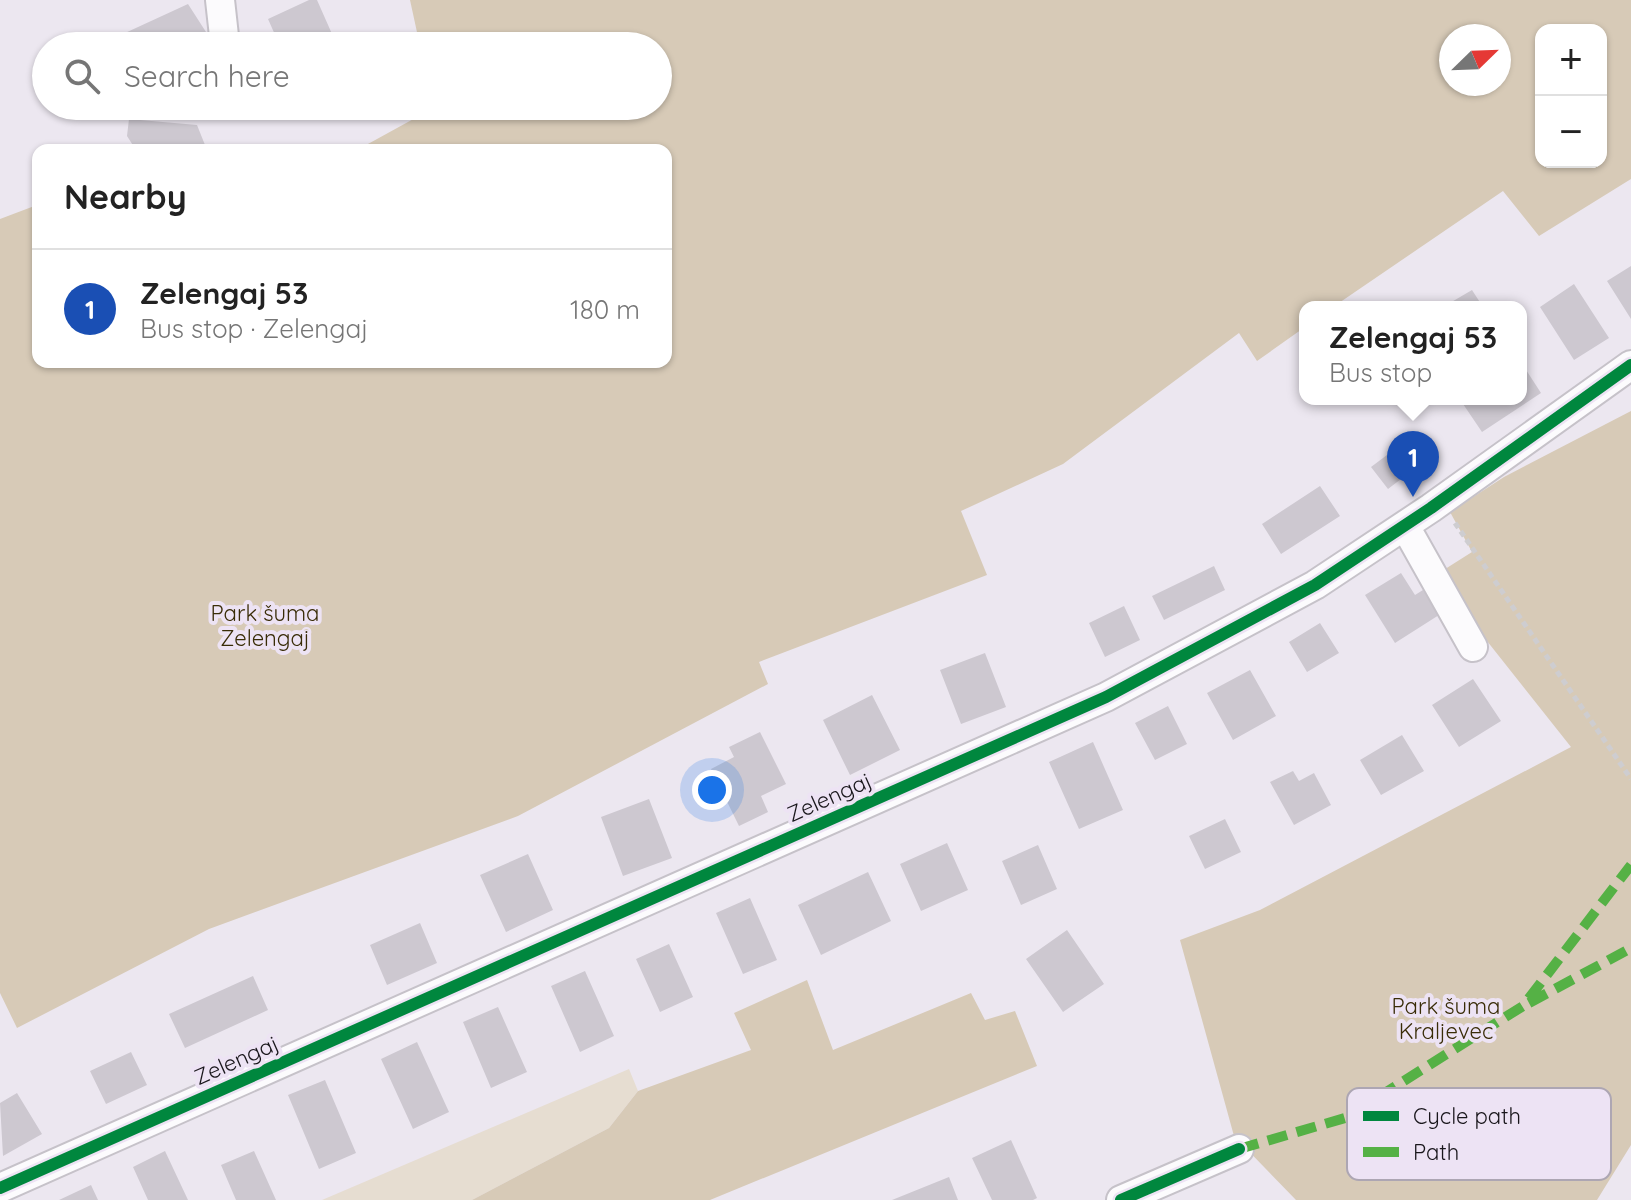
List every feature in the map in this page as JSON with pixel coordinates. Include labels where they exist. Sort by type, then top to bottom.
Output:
[{"type":"street","points":[[220,0],[224,32]]},
{"type":"street","name":"Zelengaj","points":[[0,1188],[1106,697],[1315,585],[1405,526],[1631,365]]},
{"type":"street","points":[[1405,526],[1473,647]]},
{"type":"street","points":[[1121,1200],[1239,1149]]},
{"type":"path","points":[[1450,515],[1631,779]]},
{"type":"shaded area","points":[[629,1069],[638,1091],[609,1128],[472,1200],[322,1200]]},
{"type":"green space","name":"Park šuma Zelengaj","points":[[410,0],[1631,0],[1631,179],[1539,236],[1503,191],[1342,301],[1299,301],[1299,331],[1257,361],[1239,333],[1063,464],[961,511],[987,575],[759,662],[768,684],[518,816],[209,929],[17,1028],[0,993],[0,219],[32,207],[32,368],[672,368],[672,144],[368,144],[412,120],[672,120],[672,32],[417,32]]},
{"type":"green space","name":"Park šuma Kraljevec","points":[[1631,411],[1631,1145],[1611,1177],[1611,1088],[1347,1088],[1347,1180],[1609,1180],[1597,1200],[1296,1200],[1234,1136],[1180,940],[1260,910],[1571,747],[1487,641],[1442,571],[1472,552],[1450,512],[1504,477]]},
{"type":"green space","points":[[807,980],[833,1050],[971,993],[985,1020],[1015,1011],[1037,1066],[710,1200],[472,1200],[609,1128],[638,1091],[751,1050],[734,1013]]},
{"type":"building","points":[[309,0],[317,0],[331,32],[274,32],[268,19]]},
{"type":"building","points":[[188,4],[206,32],[127,32]]},
{"type":"building","points":[[129,120],[197,125],[205,144],[132,144],[127,136]]},
{"type":"building","points":[[1631,266],[1631,319],[1607,281]]},
{"type":"building","points":[[1574,284],[1609,338],[1574,360],[1540,307]]},
{"type":"building","points":[[1472,290],[1479,301],[1453,301]]},
{"type":"building","points":[[1527,371],[1541,393],[1527,402]]},
{"type":"building","points":[[1464,405],[1523,405],[1482,432]]},
{"type":"building","points":[[1415,434],[1431,456],[1388,489],[1371,467]]},
{"type":"building","points":[[1320,486],[1340,516],[1281,554],[1262,524]]},
{"type":"building","points":[[1214,566],[1225,590],[1164,620],[1152,596]]},
{"type":"building","points":[[1401,573],[1415,595],[1423,590],[1439,615],[1395,643],[1365,595]]},
{"type":"building","points":[[1124,606],[1140,640],[1105,657],[1089,623]]},
{"type":"building","points":[[1320,623],[1339,653],[1307,672],[1289,642]]},
{"type":"building","points":[[985,653],[1006,707],[961,724],[940,670]]},
{"type":"building","points":[[1250,670],[1276,716],[1233,740],[1207,693]]},
{"type":"building","points":[[1473,679],[1501,721],[1459,747],[1432,705]]},
{"type":"building","points":[[872,695],[900,750],[850,775],[823,720]]},
{"type":"building","points":[[1168,706],[1187,744],[1155,760],[1135,723]]},
{"type":"building","points":[[760,732],[786,784],[761,796],[768,812],[739,826],[711,769],[734,757],[729,747]]},
{"type":"building","points":[[1402,735],[1424,771],[1381,795],[1360,760]]},
{"type":"building","points":[[1093,742],[1123,810],[1079,829],[1049,762]]},
{"type":"building","points":[[1293,771],[1299,781],[1314,773],[1331,805],[1294,825],[1270,782]]},
{"type":"building","points":[[649,799],[672,858],[623,876],[601,817]]},
{"type":"building","points":[[1225,819],[1241,852],[1205,869],[1189,836]]},
{"type":"building","points":[[947,843],[968,890],[921,911],[900,864]]},
{"type":"building","points":[[1038,845],[1057,889],[1021,905],[1002,861]]},
{"type":"building","points":[[528,854],[553,910],[506,932],[480,875]]},
{"type":"building","points":[[868,872],[891,921],[821,955],[798,905]]},
{"type":"building","points":[[750,898],[777,960],[743,974],[716,913]]},
{"type":"building","points":[[420,923],[437,963],[387,985],[370,945]]},
{"type":"building","points":[[1067,930],[1104,984],[1063,1012],[1026,959]]},
{"type":"building","points":[[669,944],[693,997],[660,1012],[636,959]]},
{"type":"building","points":[[585,971],[614,1036],[580,1052],[551,986]]},
{"type":"building","points":[[253,976],[268,1010],[185,1048],[169,1014]]},
{"type":"building","points":[[498,1007],[527,1072],[491,1088],[463,1022]]},
{"type":"building","points":[[417,1042],[449,1112],[413,1129],[381,1059]]},
{"type":"building","points":[[131,1052],[147,1085],[106,1104],[90,1071]]},
{"type":"building","points":[[325,1080],[356,1153],[319,1169],[288,1095]]},
{"type":"building","points":[[17,1093],[42,1134],[3,1156],[0,1103]]},
{"type":"building","points":[[1011,1140],[1037,1198],[1033,1200],[992,1200],[972,1158]]},
{"type":"building","points":[[165,1151],[188,1200],[148,1200],[133,1167]]},
{"type":"building","points":[[254,1151],[276,1200],[236,1200],[221,1165]]},
{"type":"building","points":[[949,1177],[958,1200],[892,1200]]},
{"type":"building","points":[[91,1185],[98,1200],[59,1200]]},
{"type":"marked path","points":[[1393,1088],[1523,1006],[1631,865]]},
{"type":"marked path","points":[[1529,1003],[1631,948]]},
{"type":"marked path","points":[[1239,1149],[1347,1117]]},
{"type":"cycle path","points":[[0,1188],[1106,697],[1315,585],[1431,508],[1631,365]]},
{"type":"cycle path","points":[[1121,1200],[1239,1149]]},
{"type":"place","name":"Zelengaj 53","points":[[1413,497]]}]
